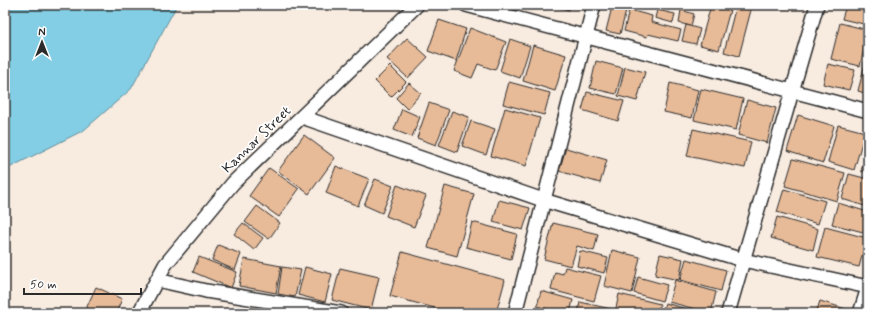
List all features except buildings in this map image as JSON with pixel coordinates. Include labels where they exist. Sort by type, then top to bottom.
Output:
[{"type":"street","name":"Kannar Street","points":[[139,313],[164,265],[233,183],[417,5]]},
{"type":"street","points":[[466,5],[868,111]]},
{"type":"street","points":[[515,313],[542,200],[594,5]]},
{"type":"street","points":[[728,313],[817,5]]},
{"type":"street","points":[[302,117],[542,200],[743,260],[868,288],[860,313]]},
{"type":"street","points":[[157,280],[341,313]]},
{"type":"water","points":[[5,5],[177,5],[131,89],[84,130],[5,170]]}]
